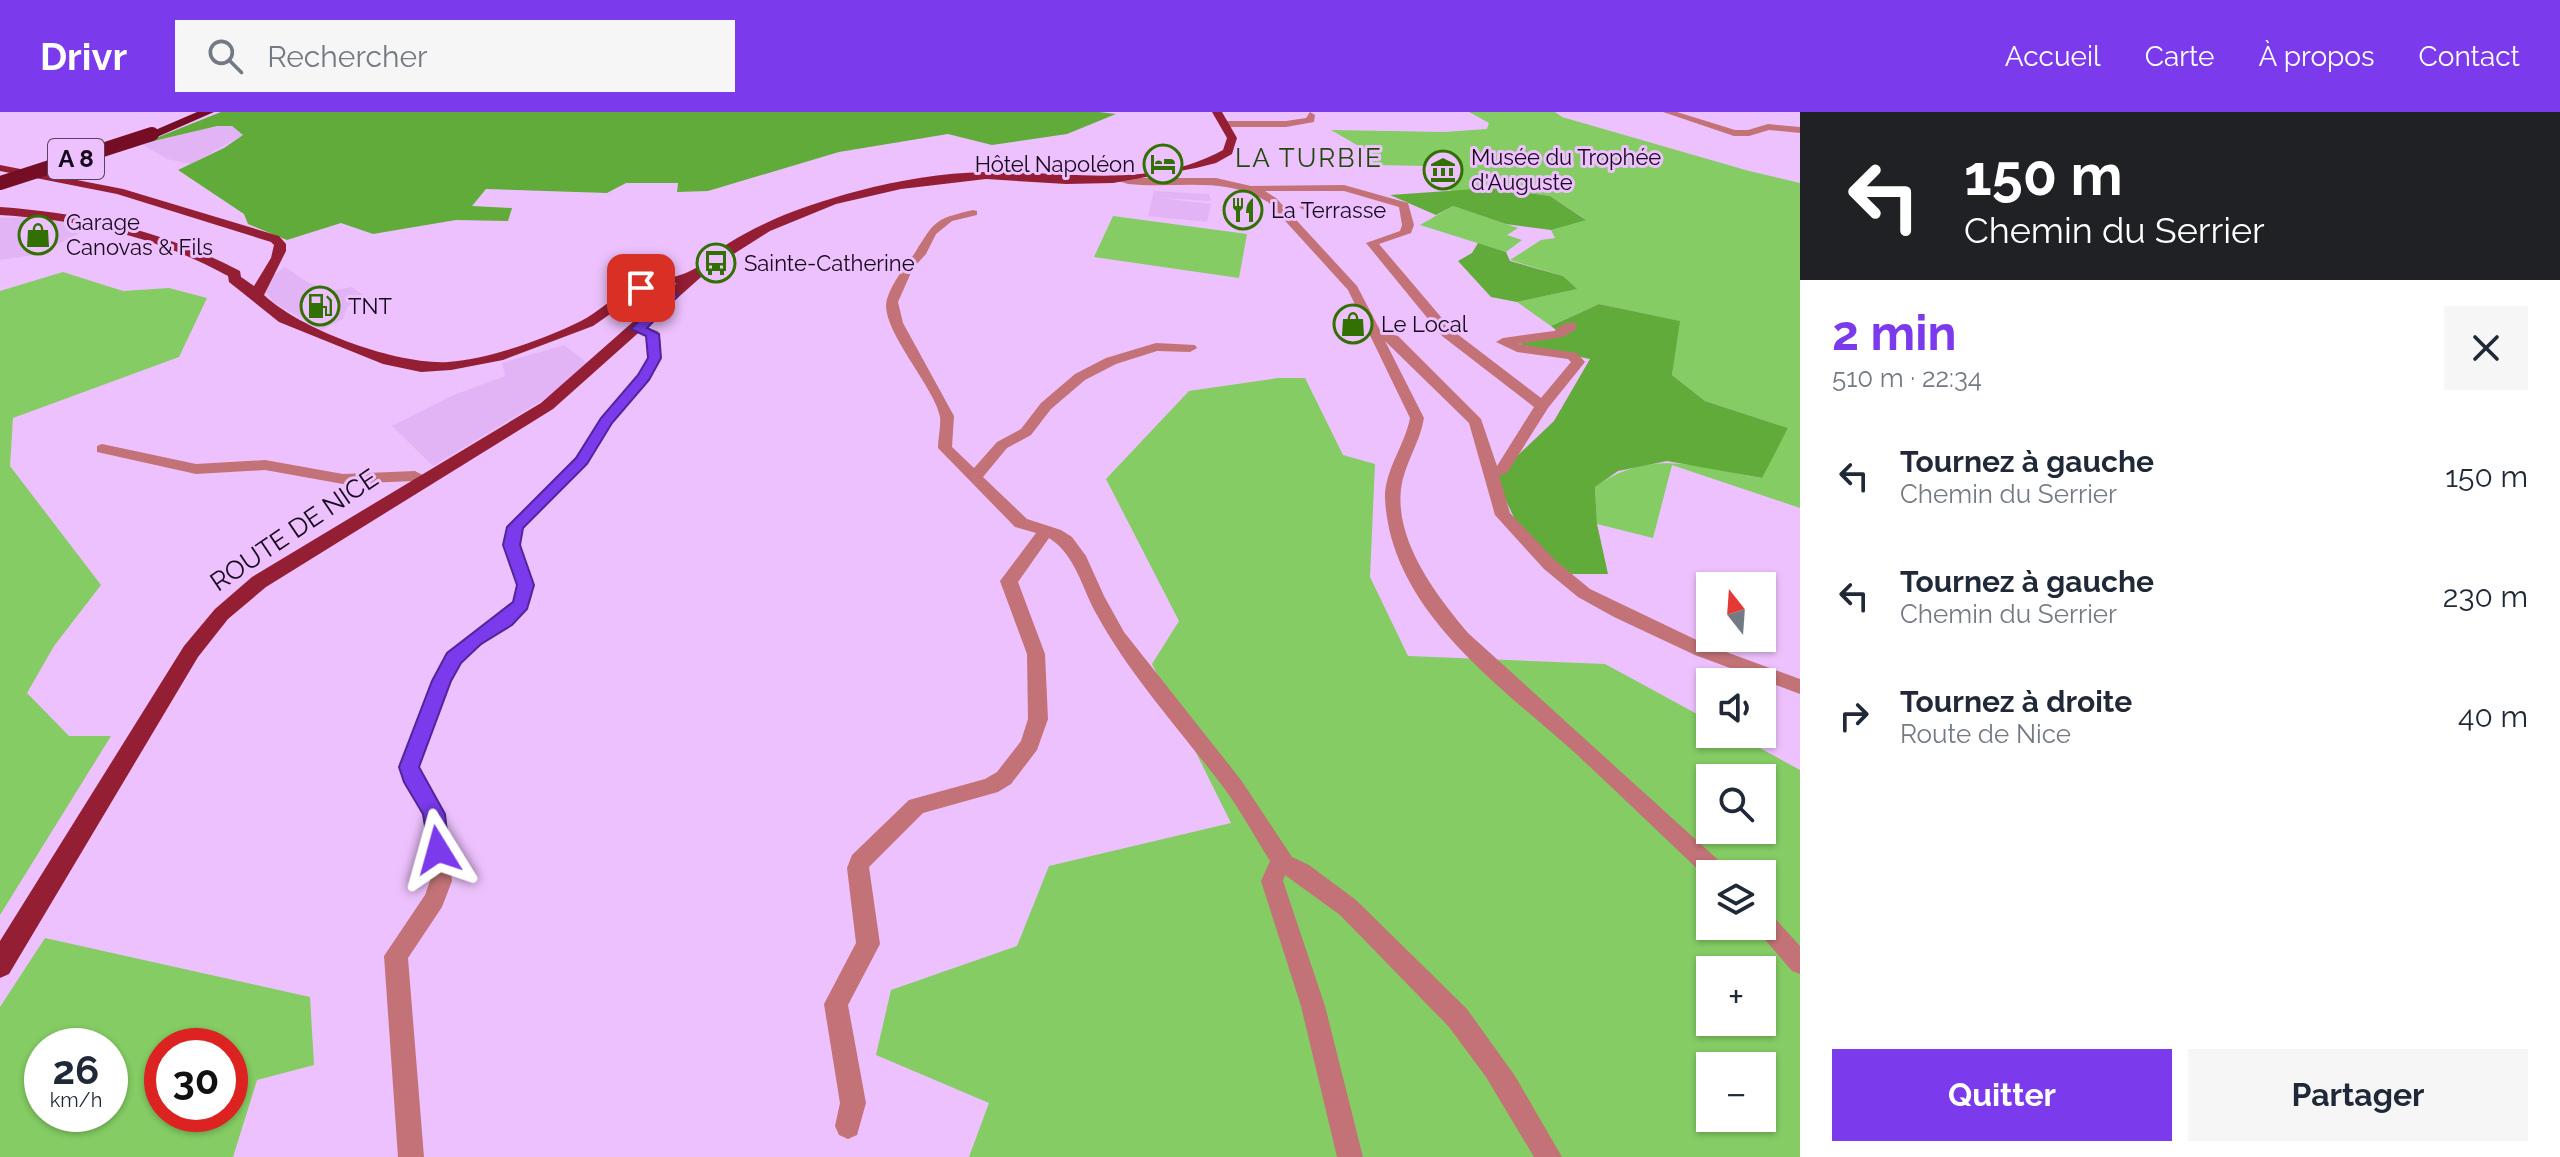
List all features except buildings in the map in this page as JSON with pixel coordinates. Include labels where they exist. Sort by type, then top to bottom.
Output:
[{"type":"highway","name":"A 8","points":[[148,132],[194,112]]},
{"type":"highway","name":"A 8","points":[[0,180],[208,112]]},
{"type":"main road","points":[[1207,162],[1230,149],[1232,138],[1217,112]]},
{"type":"main road","name":"ROUTE DE NICE","points":[[0,965],[95,805],[211,623],[259,582],[547,406],[589,374],[638,329],[652,296],[674,288],[745,239],[810,209],[877,191],[969,177],[1019,176],[1078,181],[1119,178],[1207,162]]},
{"type":"main road","points":[[0,168],[119,191],[230,224],[275,239],[280,244],[280,254],[253,272],[219,264],[184,248],[97,222],[61,215],[0,211]]},
{"type":"main road","points":[[253,272],[258,294],[272,311],[284,319],[388,361],[436,367],[482,361],[588,323],[620,298],[652,296],[674,288]]},
{"type":"street","points":[[1226,124],[1311,120],[1310,115],[1299,112]]},
{"type":"street","points":[[1668,112],[1734,133],[1768,127],[1800,130]]},
{"type":"street","points":[[1207,162],[1226,179],[1272,200],[1353,289],[1377,335],[1417,418],[1397,475],[1393,497],[1399,529],[1410,558],[1435,605],[1484,659],[1703,860]]},
{"type":"street","points":[[1119,178],[1133,182],[1226,179]]},
{"type":"street","points":[[1248,189],[1344,188],[1404,205],[1408,225],[1405,233],[1372,243],[1447,333],[1542,406]]},
{"type":"street","points":[[973,213],[948,219],[931,232],[920,254],[908,267],[892,302],[897,323],[947,416],[944,445],[1021,523],[1066,541],[1078,556],[1095,596],[1118,637],[1234,786],[1284,864]]},
{"type":"street","points":[[1491,472],[1502,470],[1542,406],[1578,359],[1517,348],[1503,342],[1558,334],[1571,326]]},
{"type":"street","points":[[411,1157],[396,956],[434,900],[441,881],[434,814],[426,796],[413,781],[409,767],[441,681],[454,658],[475,639],[505,620],[521,604],[526,585],[512,545],[515,527],[581,461],[606,421],[644,377],[655,358],[653,334],[638,329]]},
{"type":"street","points":[[1377,335],[1393,339],[1476,422],[1503,515],[1550,565],[1584,593],[1620,613],[1701,650],[1800,687]]},
{"type":"street","points":[[972,476],[1002,445],[1026,432],[1046,406],[1080,377],[1115,359],[1156,347],[1190,348]]},
{"type":"street","points":[[102,449],[196,469],[265,465],[343,479],[415,476],[424,480]]},
{"type":"street","points":[[848,1126],[853,1103],[836,1004],[868,944],[858,868],[860,862],[916,806],[924,801],[991,786],[1004,778],[1030,744],[1038,719],[1036,654],[1009,581],[1046,531]]},
{"type":"street","points":[[1350,1157],[1313,1006],[1272,881],[1276,869],[1284,864],[1298,867],[1345,905],[1458,1019],[1514,1098],[1549,1157]]},
{"type":"street","points":[[1776,936],[1800,963]]},
{"type":"shaded area","points":[[218,125],[232,126],[243,135],[191,164],[167,159],[141,144]]},
{"type":"shaded area","points":[[1154,191],[1209,194],[1211,201],[1159,198],[1211,204],[1207,222],[1148,216]]},
{"type":"shaded area","points":[[27,217],[90,227],[40,254],[0,260],[0,218]]},
{"type":"shaded area","points":[[285,267],[307,282],[329,291],[352,287],[363,295],[348,306],[343,319],[322,330],[274,303],[265,291],[271,277]]},
{"type":"shaded area","points":[[564,345],[591,366],[543,400],[433,466],[392,426],[451,396],[505,376],[502,363]]},
{"type":"green space","points":[[221,112],[1116,114],[1067,134],[992,145],[948,134],[839,152],[708,191],[677,192],[678,183],[626,183],[607,193],[486,189],[472,206],[512,208],[508,221],[456,220],[373,234],[341,223],[287,240],[248,224],[244,214],[178,170],[224,148],[243,135],[232,126],[217,126],[141,144]]},
{"type":"green space","points":[[1469,112],[1555,112],[1562,117],[1800,183],[1800,508],[1672,465],[1653,538],[1597,524],[1595,487],[1615,475],[1636,467],[1676,463],[1761,478],[1788,428],[1705,401],[1672,375],[1679,321],[1599,304],[1551,326],[1517,302],[1576,289],[1563,276],[1510,260],[1541,240],[1555,238],[1551,230],[1585,219],[1550,196],[1491,188],[1452,192],[1429,166],[1374,165],[1369,152],[1331,130],[1444,132],[1487,129],[1489,123]]},
{"type":"green space","points":[[1491,188],[1550,196],[1586,220],[1551,230],[1506,224],[1453,206],[1436,215],[1390,195]]},
{"type":"green space","points":[[1453,206],[1518,228],[1507,235],[1522,240],[1506,252],[1420,225]]},
{"type":"green space","points":[[1113,216],[1247,234],[1239,278],[1094,257]]},
{"type":"green space","points":[[1478,243],[1506,252],[1510,261],[1563,276],[1577,289],[1517,302],[1491,297],[1458,261],[1472,253]]},
{"type":"green space","points":[[63,272],[123,291],[169,288],[207,298],[179,357],[13,418],[10,466],[101,585],[54,646],[27,693],[69,736],[111,736],[0,915],[0,291]]},
{"type":"green space","points":[[1599,304],[1680,321],[1672,375],[1705,401],[1788,428],[1762,478],[1667,461],[1618,471],[1595,487],[1597,524],[1608,574],[1566,574],[1516,522],[1495,477],[1554,421],[1590,359],[1518,344],[1561,334],[1551,326]]},
{"type":"green space","points":[[1278,378],[1305,378],[1343,455],[1375,464],[1370,577],[1408,656],[1605,664],[1696,713],[1696,748],[1760,748],[1800,770],[1800,1157],[969,1157],[989,1103],[876,1055],[891,990],[1017,946],[1049,866],[1231,823],[1152,664],[1179,621],[1106,479],[1189,391]]},
{"type":"green space","points":[[45,938],[310,997],[314,1065],[257,1080],[248,1109],[248,1028],[144,1028],[144,1132],[241,1132],[233,1157],[0,1157],[0,1007]]},
{"type":"place","name":"Hôtel Napoléon","points":[[1163,164]]},
{"type":"place","name":"Musée du Trophée d'Auguste","points":[[1443,170]]},
{"type":"place","name":"La Terrasse","points":[[1243,210]]},
{"type":"place","name":"Garage Canovas & Fils","points":[[38,235]]},
{"type":"place","name":"Sainte-Catherine","points":[[716,263]]},
{"type":"place","name":"TNT","points":[[320,306]]},
{"type":"place","name":"Le Local","points":[[1353,324]]},
{"type":"district","name":"LA TURBIE","points":[[1309,158]]},
{"type":"route","points":[[438,850],[434,814],[426,796],[413,781],[409,767],[415,746],[441,681],[454,658],[475,639],[513,614],[521,604],[526,585],[512,545],[515,527],[581,461],[606,421],[644,377],[655,358],[653,334],[638,329],[672,296],[652,296],[646,291],[649,286],[641,288]]}]
